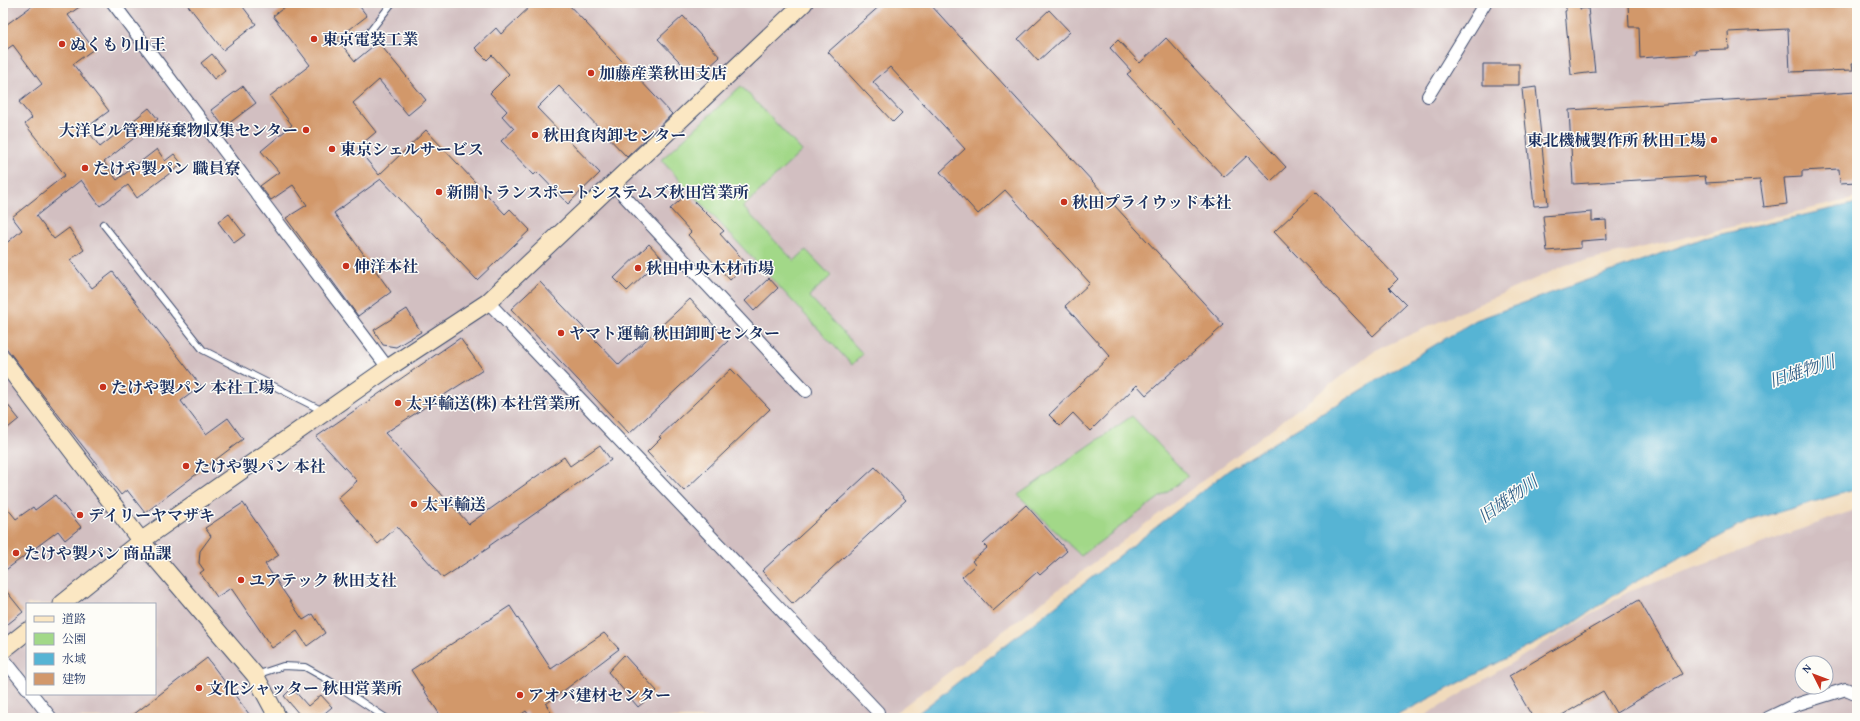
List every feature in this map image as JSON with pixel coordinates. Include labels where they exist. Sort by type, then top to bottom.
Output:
[{"type":"street","points":[[113,3],[388,368]]},
{"type":"street","points":[[63,603],[141,541],[388,368],[488,302],[804,3]]},
{"type":"street","points":[[1428,96],[1486,3]]},
{"type":"street","points":[[613,184],[806,391]]},
{"type":"street","points":[[488,302],[878,712]]},
{"type":"street","points":[[3,360],[141,541],[255,675],[278,718]]},
{"type":"street","points":[[3,650],[26,632]]},
{"type":"street","points":[[3,658],[26,687]]},
{"type":"street","points":[[1768,718],[1795,706],[1846,689],[1857,694]]},
{"type":"street","points":[[33,695],[51,718]]},
{"type":"lane","points":[[361,43],[392,3]]},
{"type":"lane","points":[[103,224],[203,350],[325,412]]},
{"type":"lane","points":[[255,675],[283,666],[305,667],[330,681],[386,718]]},
{"type":"shaded area","points":[[3,3],[1857,3],[1857,198],[1566,265],[1376,350],[888,718],[3,718]]},
{"type":"shaded area","points":[[1857,509],[1857,718],[1421,718],[1628,592]]},
{"type":"green space","points":[[741,86],[802,151],[743,207],[794,261],[806,250],[831,276],[809,296],[863,354],[852,365],[661,160]]},
{"type":"green space","points":[[1132,416],[1188,476],[1081,556],[1018,495]]},
{"type":"water","name":"旧雄物川","points":[[1857,203],[1857,489],[1749,521],[1634,582],[1572,624],[1392,718],[912,718],[1229,470],[1476,320],[1704,238]]},
{"type":"building","points":[[36,3],[85,3],[68,15],[94,49],[73,64],[109,111],[86,128],[100,147],[149,108],[158,119],[104,162],[117,180],[157,149],[165,161],[174,154],[182,164],[137,198],[128,185],[100,206],[81,180],[36,216],[54,239],[69,228],[84,250],[70,260],[92,288],[113,272],[201,386],[181,401],[206,434],[228,418],[243,439],[145,513],[127,490],[121,495],[3,344],[3,246],[22,230],[12,217],[65,175],[25,124],[32,118],[19,102],[42,84],[13,45],[3,52],[3,27]]},
{"type":"building","points":[[186,3],[240,3],[256,24],[223,50]]},
{"type":"building","points":[[290,3],[357,3],[367,16],[337,39],[355,61],[378,42],[426,100],[408,115],[379,80],[353,103],[376,132],[357,148],[379,175],[426,130],[505,214],[510,209],[530,230],[477,280],[381,179],[334,213],[391,292],[358,316],[286,218],[307,205],[293,185],[271,200],[260,186],[279,172],[261,151],[292,125],[270,96],[310,65],[273,16]]},
{"type":"building","points":[[534,3],[567,3],[672,114],[627,157],[559,86],[537,108],[600,173],[568,204],[537,172],[534,175],[501,141],[514,129],[502,116],[507,111],[490,93],[509,74],[492,55],[487,60],[475,48],[496,28],[501,34]]},
{"type":"building","name":"秋田プライウッド本社","points":[[883,3],[929,3],[1224,325],[1146,395],[1137,385],[1090,431],[1073,413],[1060,426],[1049,415],[1110,356],[1065,306],[1090,283],[1005,190],[978,214],[940,172],[965,149],[890,67],[873,82],[902,113],[893,122],[828,52]]},
{"type":"building","points":[[1566,3],[1580,3],[1580,9],[1588,8],[1595,72],[1571,75],[1565,11]]},
{"type":"building","points":[[1628,3],[1857,3],[1857,63],[1852,63],[1853,70],[1790,72],[1788,29],[1728,32],[1729,49],[1695,50],[1696,54],[1640,58],[1639,27],[1629,27]]},
{"type":"building","points":[[1049,10],[1070,32],[1038,61],[1018,39]]},
{"type":"building","points":[[683,16],[720,57],[696,79],[658,39]]},
{"type":"building","points":[[1166,38],[1286,167],[1271,181],[1247,156],[1224,177],[1127,74],[1131,71],[1110,48],[1118,40],[1140,63]]},
{"type":"building","points":[[212,54],[225,70],[214,79],[201,63]]},
{"type":"building","points":[[1483,64],[1519,64],[1519,85],[1483,85]]},
{"type":"building","points":[[243,86],[256,103],[224,127],[211,110]]},
{"type":"building","points":[[1536,87],[1548,205],[1534,206],[1522,89]]},
{"type":"building","name":"東北機械製作所 秋田工場","points":[[1857,92],[1857,182],[1840,183],[1839,169],[1802,171],[1802,177],[1784,178],[1787,204],[1764,207],[1760,180],[1706,183],[1705,176],[1573,184],[1569,110]]},
{"type":"building","points":[[1316,192],[1398,279],[1389,288],[1406,305],[1373,336],[1274,232]]},
{"type":"building","points":[[687,194],[724,231],[720,234],[747,264],[730,280],[688,235],[691,232],[670,209]]},
{"type":"building","points":[[1592,212],[1592,221],[1606,220],[1607,239],[1581,241],[1581,248],[1547,251],[1543,216]]},
{"type":"building","points":[[229,214],[245,235],[234,243],[218,222]]},
{"type":"building","name":"秋田中央木材市場","points":[[649,244],[662,258],[627,291],[614,278]]},
{"type":"building","points":[[769,278],[778,288],[754,311],[745,301]]},
{"type":"building","points":[[540,282],[619,365],[690,299],[728,341],[629,434],[511,309]]},
{"type":"building","points":[[407,309],[421,332],[396,347],[383,345],[374,330]]},
{"type":"building","points":[[460,338],[483,370],[385,433],[469,524],[564,457],[570,466],[600,445],[611,460],[489,546],[490,547],[443,578],[397,527],[378,544],[338,498],[357,481],[316,437]]},
{"type":"building","points":[[731,369],[770,409],[684,491],[647,452],[661,438],[659,437]]},
{"type":"building","points":[[3,399],[19,419],[3,432]]},
{"type":"building","points":[[875,467],[906,500],[793,604],[762,571]]},
{"type":"building","points":[[55,495],[81,527],[65,540],[58,531],[3,572],[3,503],[16,519],[33,507],[35,510]]},
{"type":"building","name":"ユアテック 秋田支社","points":[[243,503],[279,555],[265,564],[303,620],[313,614],[325,633],[307,646],[297,631],[272,648],[231,588],[217,597],[200,573],[204,570],[199,563],[200,551],[211,536],[205,528]]},
{"type":"building","points":[[1026,505],[1067,551],[1040,575],[1037,572],[993,611],[962,577],[975,565],[972,561],[987,548],[983,544]]},
{"type":"building","points":[[3,587],[23,612],[3,628]]},
{"type":"building","points":[[1639,600],[1682,674],[1616,713],[1603,691],[1557,718],[1533,718],[1509,676]]},
{"type":"building","points":[[510,606],[551,669],[604,633],[619,649],[546,704],[554,718],[531,718],[526,711],[516,718],[442,718],[411,670]]},
{"type":"building","points":[[624,655],[657,691],[638,707],[608,672]]},
{"type":"building","name":"文化シャッター 秋田営業所","points":[[207,658],[252,718],[129,718]]},
{"type":"building","points":[[292,688],[308,706],[321,695],[332,707],[319,718],[295,718],[299,714],[284,696]]},
{"type":"place","name":"東京電装工業","points":[[314,39]]},
{"type":"place","name":"ぬくもり山王","points":[[62,44]]},
{"type":"place","name":"加藤産業秋田支店","points":[[591,73]]},
{"type":"place","name":"大洋ビル管理廃棄物収集センター","points":[[306,130]]},
{"type":"place","name":"秋田食肉卸センター","points":[[535,135]]},
{"type":"place","name":"東北機械製作所 秋田工場","points":[[1714,140]]},
{"type":"place","name":"東京シェルサービス","points":[[332,149]]},
{"type":"place","name":"たけや製パン 職員寮","points":[[85,168]]},
{"type":"place","name":"新開トランスポートシステムズ秋田営業所","points":[[439,192]]},
{"type":"place","name":"秋田プライウッド本社","points":[[1064,202]]},
{"type":"place","name":"伸洋本社","points":[[346,266]]},
{"type":"place","name":"秋田中央木材市場","points":[[638,268]]},
{"type":"place","name":"ヤマト運輸 秋田卸町センター","points":[[561,333]]},
{"type":"place","name":"たけや製パン 本社工場","points":[[103,387]]},
{"type":"place","name":"太平輸送(株) 本社営業所","points":[[398,403]]},
{"type":"place","name":"たけや製パン 本社","points":[[186,466]]},
{"type":"place","name":"太平輸送","points":[[414,504]]},
{"type":"place","name":"デイリーヤマザキ","points":[[80,515]]},
{"type":"place","name":"たけや製パン 商品課","points":[[16,553]]},
{"type":"place","name":"ユアテック 秋田支社","points":[[241,580]]},
{"type":"place","name":"文化シャッター 秋田営業所","points":[[199,688]]},
{"type":"place","name":"アオバ建材センター","points":[[520,695]]}]
